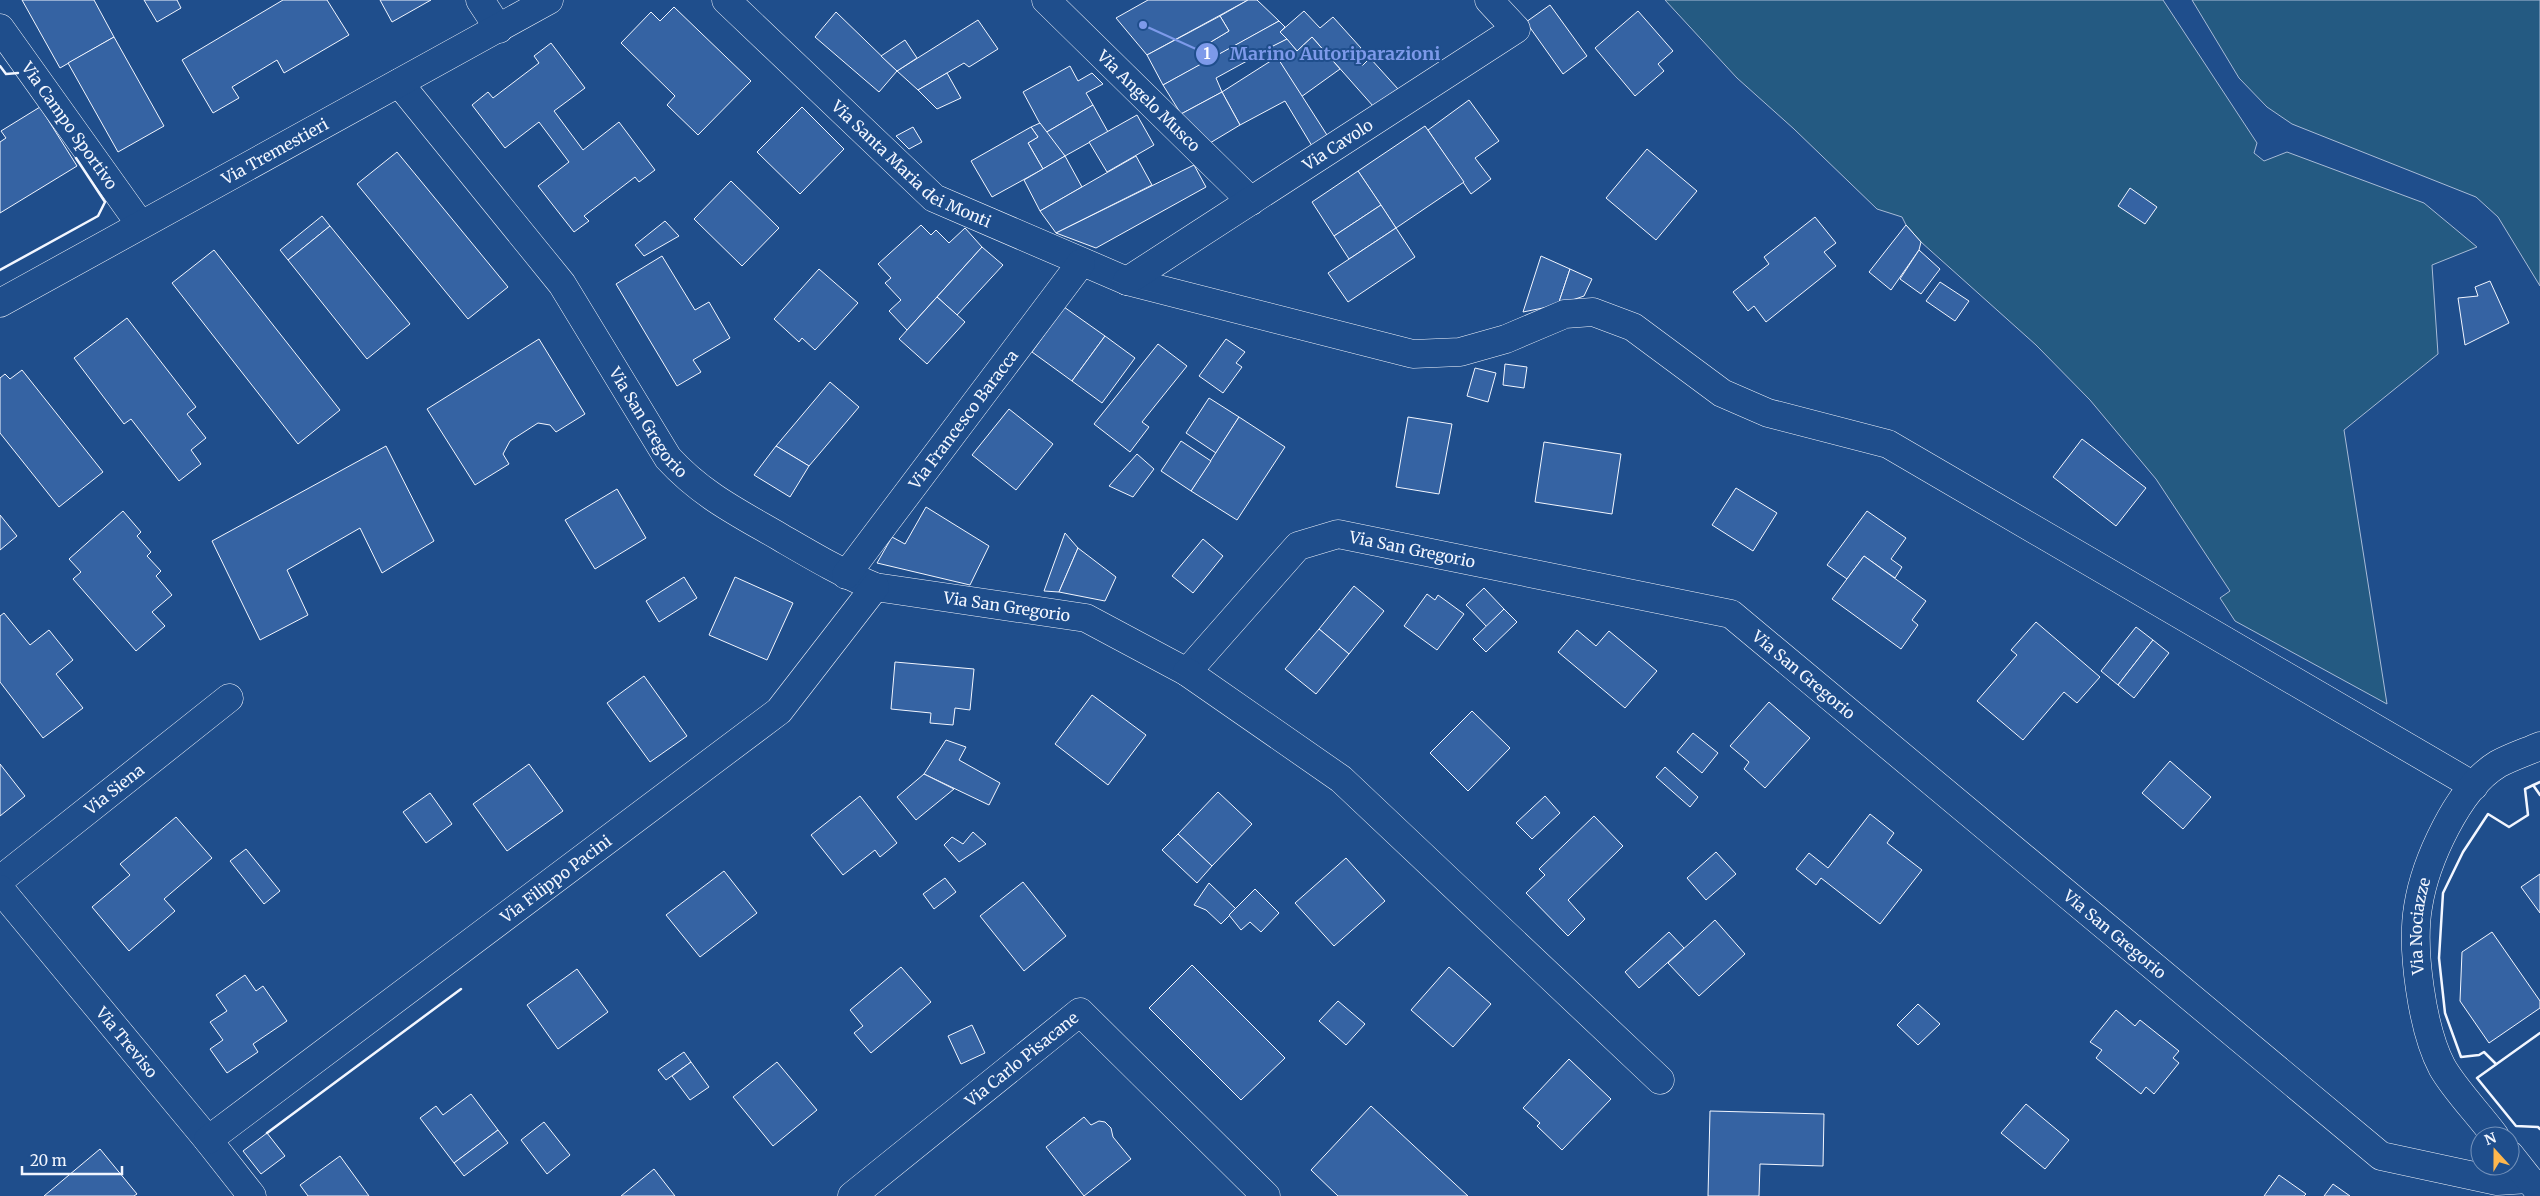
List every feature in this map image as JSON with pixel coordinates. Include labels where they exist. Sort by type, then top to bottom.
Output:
[{"type":"street","points":[[480,0],[498,29]]},
{"type":"street","name":"Via Tremestieri","points":[[0,303],[140,224],[549,0]]},
{"type":"street","name":"Via Santa Maria dei Monti","points":[[726,0],[934,198],[1081,263],[1127,281],[1413,354],[1460,352],[1506,339],[1565,314],[1592,312],[1633,326],[1722,393],[1768,413],[1807,425],[1888,444],[2474,786]]},
{"type":"street","name":"Via Angelo Musco","points":[[1046,0],[1250,201]]},
{"type":"street","name":"Via Cavolo","points":[[1127,281],[1516,29],[1490,0]]},
{"type":"street","name":"Via Campo Sportivo","points":[[0,28],[140,224]]},
{"type":"street","name":"Via San Gregorio","points":[[400,83],[562,284],[668,458],[689,480],[710,497],[846,575],[874,587],[1086,618],[1187,672],[1298,546],[1338,534],[1731,614],[2381,1156],[2497,1181],[2534,1186]]},
{"type":"street","name":"Via Francesco Baracca","points":[[846,575],[1081,263]]},
{"type":"street","name":"Via Filippo Pacini","points":[[208,1140],[224,1130],[779,711],[874,587]]},
{"type":"street","points":[[1187,672],[1342,779],[1660,1080]]},
{"type":"street","name":"Via Siena","points":[[0,880],[230,698]]},
{"type":"street","name":"Via Nociazze","points":[[2487,1126],[2442,1067],[2427,1030],[2417,957],[2418,908],[2424,881],[2453,811],[2474,786],[2497,765],[2540,746]]},
{"type":"street","name":"Via Treviso","points":[[0,889],[208,1140],[252,1196]]},
{"type":"street","name":"Via Carlo Pisacane","points":[[852,1196],[1080,1012],[1266,1196]]},
{"type":"street","points":[[2520,1168],[2534,1186]]},
{"type":"shaded area","points":[[1665,0],[2163,0],[2257,143],[2254,153],[2264,161],[2287,152],[2424,203],[2477,247],[2432,265],[2438,354],[2344,430],[2387,704],[2235,621],[2220,598],[2230,591],[2156,479],[2090,400],[2036,345],[1921,242],[1906,225],[1902,217],[1877,209],[1794,129],[1737,78]]},
{"type":"shaded area","points":[[2192,0],[2540,0],[2540,286],[2498,217],[2476,197],[2292,124],[2267,107],[2239,78]]},
{"type":"building","points":[[22,0],[94,0],[114,37],[60,68]]},
{"type":"building","points":[[144,0],[177,0],[181,8],[157,22]]},
{"type":"building","points":[[283,0],[327,0],[349,35],[284,73],[277,60],[232,87],[239,98],[213,113],[182,60]]},
{"type":"building","points":[[380,0],[431,0],[392,22]]},
{"type":"building","points":[[1148,0],[1248,0],[1147,55],[1116,18]]},
{"type":"building","points":[[1248,0],[1257,0],[1279,21],[1211,59],[1204,46],[1229,31],[1220,16]]},
{"type":"building","points":[[1550,5],[1587,56],[1563,74],[1526,22]]},
{"type":"building","points":[[674,7],[751,81],[698,135],[667,105],[675,96],[621,43],[651,12],[660,21]]},
{"type":"building","points":[[1304,11],[1320,28],[1333,17],[1361,48],[1353,55],[1362,66],[1370,58],[1398,89],[1373,106],[1312,37],[1297,51],[1280,32]]},
{"type":"building","points":[[1638,11],[1673,51],[1658,64],[1664,71],[1635,96],[1595,48]]},
{"type":"building","points":[[836,12],[897,71],[879,92],[815,37]]},
{"type":"building","points":[[1220,16],[1229,31],[1204,46],[1211,59],[1163,85],[1147,55]]},
{"type":"building","points":[[978,20],[998,49],[969,67],[964,63],[918,90],[897,71]]},
{"type":"building","points":[[1279,21],[1285,27],[1280,32],[1287,39],[1216,78],[1222,92],[1181,114],[1163,85]]},
{"type":"building","points":[[114,37],[164,126],[118,152],[68,63]]},
{"type":"building","points":[[1312,37],[1340,69],[1301,97],[1271,47],[1287,39],[1297,51]]},
{"type":"building","points":[[905,40],[917,58],[897,71],[881,56]]},
{"type":"building","points":[[551,43],[585,88],[554,111],[583,150],[619,122],[655,170],[639,182],[635,177],[584,216],[589,221],[574,232],[538,186],[569,162],[539,122],[505,148],[472,105],[488,92],[493,98],[539,63],[534,56]]},
{"type":"building","points":[[1277,57],[1327,135],[1312,146],[1285,101],[1240,125],[1222,92]]},
{"type":"building","points":[[1070,66],[1078,81],[1092,73],[1103,84],[1086,93],[1093,105],[1045,133],[1023,92]]},
{"type":"building","points":[[947,73],[961,98],[937,109],[918,90]]},
{"type":"building","points":[[1222,92],[1240,125],[1210,143],[1181,114]]},
{"type":"building","points":[[1469,100],[1499,141],[1475,158],[1491,179],[1471,194],[1428,130]]},
{"type":"building","points":[[1093,105],[1108,132],[1065,156],[1045,133]]},
{"type":"building","points":[[40,107],[77,166],[0,213],[0,142],[6,138],[1,131]]},
{"type":"building","points":[[802,107],[844,149],[800,194],[757,152]]},
{"type":"building","points":[[1137,115],[1154,145],[1107,172],[1089,142]]},
{"type":"building","points":[[1040,123],[1065,156],[1043,169],[1028,143],[1038,137],[1031,127]]},
{"type":"building","points":[[1425,126],[1464,182],[1396,228],[1358,171]]},
{"type":"building","points":[[913,127],[922,142],[909,149],[896,136]]},
{"type":"building","points":[[1031,127],[1038,137],[1028,143],[1043,169],[992,197],[971,161]]},
{"type":"building","points":[[1647,149],[1697,191],[1656,240],[1606,198]]},
{"type":"building","points":[[397,152],[508,287],[468,319],[357,184]]},
{"type":"building","points":[[1065,156],[1082,187],[1040,211],[1024,180]]},
{"type":"building","points":[[1136,156],[1152,185],[1056,233],[1040,211]]},
{"type":"building","points":[[1194,165],[1206,187],[1096,248],[1056,233]]},
{"type":"building","points":[[1358,171],[1381,205],[1334,236],[1312,202]]},
{"type":"building","points":[[731,181],[779,228],[742,266],[694,219]]},
{"type":"building","points":[[2130,188],[2157,207],[2145,224],[2118,206]]},
{"type":"building","points":[[1381,205],[1396,228],[1349,259],[1334,236]]},
{"type":"building","points":[[322,216],[330,226],[288,260],[280,250]]},
{"type":"building","points":[[1815,217],[1836,243],[1824,252],[1836,266],[1766,322],[1754,306],[1748,311],[1733,292],[1769,264],[1764,257]]},
{"type":"building","points":[[665,221],[679,236],[644,256],[635,245]]},
{"type":"building","points":[[921,225],[931,235],[936,230],[949,243],[965,228],[982,247],[907,330],[889,311],[901,300],[885,283],[891,278],[878,264]]},
{"type":"building","points":[[1906,225],[1921,242],[1919,250],[1891,290],[1869,272]]},
{"type":"building","points":[[330,226],[410,324],[367,359],[288,260]]},
{"type":"building","points":[[1396,228],[1415,257],[1348,302],[1328,273]]},
{"type":"building","points":[[982,247],[1003,265],[957,315],[937,297]]},
{"type":"building","points":[[214,250],[340,410],[298,444],[172,283]]},
{"type":"building","points":[[1919,250],[1940,269],[1921,294],[1900,279]]},
{"type":"building","points":[[662,256],[695,310],[709,302],[730,338],[693,360],[701,372],[677,386],[616,284]]},
{"type":"building","points":[[1541,256],[1570,269],[1558,305],[1523,312]]},
{"type":"building","points":[[819,269],[858,303],[815,350],[802,338],[799,342],[774,319]]},
{"type":"building","points":[[1570,269],[1592,279],[1584,296],[1558,305]]},
{"type":"building","points":[[2490,281],[2509,323],[2465,345],[2458,298],[2478,296],[2475,287]]},
{"type":"building","points":[[1940,282],[1969,301],[1955,321],[1926,301]]},
{"type":"building","points":[[937,297],[965,322],[927,364],[899,339]]},
{"type":"building","points":[[1064,307],[1105,336],[1072,381],[1032,352]]},
{"type":"building","points":[[127,318],[196,407],[187,414],[206,438],[191,450],[201,464],[179,481],[131,419],[124,424],[74,358]]},
{"type":"building","points":[[1105,336],[1135,358],[1102,403],[1072,381]]},
{"type":"building","points":[[539,339],[585,414],[556,432],[550,425],[538,423],[510,441],[503,454],[509,464],[475,485],[427,409]]},
{"type":"building","points":[[1226,339],[1245,352],[1236,363],[1242,367],[1223,393],[1199,376]]},
{"type":"building","points":[[1158,344],[1187,366],[1142,422],[1149,427],[1130,452],[1094,424]]},
{"type":"building","points":[[1505,364],[1527,367],[1524,388],[1503,385]]},
{"type":"building","points":[[1475,368],[1496,373],[1488,402],[1467,396]]},
{"type":"building","points":[[22,370],[103,472],[59,507],[0,433],[0,378],[5,374],[10,379]]},
{"type":"building","points":[[830,382],[859,407],[809,466],[776,446]]},
{"type":"building","points":[[1209,398],[1239,417],[1216,453],[1186,433]]},
{"type":"building","points":[[1009,409],[1053,444],[1016,490],[972,455]]},
{"type":"building","points":[[1239,417],[1285,447],[1237,520],[1191,491]]},
{"type":"building","points":[[1408,417],[1452,424],[1439,494],[1396,487]]},
{"type":"building","points":[[2082,439],[2146,488],[2116,526],[2053,477]]},
{"type":"building","points":[[1181,441],[1211,461],[1191,491],[1161,471]]},
{"type":"building","points":[[1544,442],[1621,454],[1612,514],[1535,502]]},
{"type":"building","points":[[386,446],[434,541],[382,573],[360,528],[287,570],[308,615],[260,640],[212,541]]},
{"type":"building","points":[[776,446],[809,466],[790,497],[754,475]]},
{"type":"building","points":[[1137,454],[1154,469],[1133,497],[1109,486]]},
{"type":"building","points":[[1736,488],[1777,513],[1753,551],[1712,525]]},
{"type":"building","points":[[617,489],[646,538],[595,569],[565,520]]},
{"type":"building","points":[[926,507],[989,546],[970,585],[877,563],[892,537],[905,544]]},
{"type":"building","points":[[123,511],[141,532],[137,536],[151,552],[147,556],[161,571],[156,576],[172,595],[152,612],[165,626],[136,651],[73,579],[81,572],[69,559]]},
{"type":"building","points":[[1867,511],[1906,538],[1891,559],[1902,567],[1895,578],[1864,556],[1847,579],[1827,565]]},
{"type":"building","points":[[0,515],[17,536],[0,550]]},
{"type":"building","points":[[1065,533],[1078,548],[1059,592],[1044,591]]},
{"type":"building","points":[[1203,539],[1223,556],[1193,593],[1172,576]]},
{"type":"building","points":[[1078,548],[1116,577],[1105,601],[1059,592]]},
{"type":"building","points":[[1864,556],[1926,601],[1912,620],[1918,625],[1901,649],[1832,599]]},
{"type":"building","points":[[684,577],[697,598],[659,622],[646,601]]},
{"type":"building","points":[[735,577],[793,603],[767,660],[709,635]]},
{"type":"building","points":[[1354,586],[1384,611],[1349,654],[1319,629]]},
{"type":"building","points":[[1484,588],[1504,609],[1487,627],[1466,605]]},
{"type":"building","points":[[1427,594],[1435,600],[1438,595],[1464,614],[1437,650],[1404,626]]},
{"type":"building","points":[[1504,609],[1517,622],[1486,652],[1473,639]]},
{"type":"building","points":[[4,613],[30,645],[49,630],[73,660],[56,674],[83,708],[43,738],[0,682],[0,616]]},
{"type":"building","points":[[2036,622],[2100,677],[2077,703],[2064,692],[2023,740],[1977,701],[2017,655],[2011,650]]},
{"type":"building","points":[[2136,627],[2153,640],[2118,685],[2101,671]]},
{"type":"building","points":[[1319,629],[1349,654],[1316,694],[1285,669]]},
{"type":"building","points":[[1577,630],[1596,646],[1609,631],[1657,671],[1625,708],[1558,652]]},
{"type":"building","points":[[2153,640],[2169,653],[2134,698],[2118,685]]},
{"type":"building","points":[[895,662],[974,669],[970,710],[955,708],[953,725],[930,723],[931,713],[891,709]]},
{"type":"building","points":[[644,676],[687,736],[650,762],[607,703]]},
{"type":"building","points":[[1092,695],[1146,735],[1108,785],[1055,744]]},
{"type":"building","points":[[1769,702],[1810,738],[1765,788],[1744,769],[1749,762],[1730,746]]},
{"type":"building","points":[[1472,711],[1510,748],[1468,791],[1430,753]]},
{"type":"building","points":[[1693,733],[1718,753],[1702,773],[1677,752]]},
{"type":"building","points":[[946,740],[966,747],[959,760],[1000,783],[989,805],[924,774]]},
{"type":"building","points":[[2170,761],[2211,797],[2183,829],[2142,793]]},
{"type":"building","points":[[0,764],[25,796],[0,816]]},
{"type":"building","points":[[529,764],[563,811],[507,851],[473,804]]},
{"type":"building","points":[[1665,767],[1698,797],[1690,807],[1656,777]]},
{"type":"building","points":[[924,774],[954,789],[916,820],[897,797]]},
{"type":"building","points":[[1218,792],[1252,824],[1212,866],[1178,834]]},
{"type":"building","points":[[430,793],[452,824],[426,843],[403,812]]},
{"type":"building","points":[[860,796],[897,843],[880,857],[875,850],[843,875],[811,835]]},
{"type":"building","points":[[1545,796],[1560,813],[1532,839],[1516,823]]},
{"type":"building","points":[[1870,814],[1894,833],[1887,843],[1922,870],[1880,924],[1821,878],[1816,885],[1796,869],[1809,853],[1828,868]]},
{"type":"building","points":[[1594,816],[1623,846],[1568,900],[1585,919],[1568,936],[1526,893],[1545,875],[1539,869]]},
{"type":"building","points":[[176,817],[212,858],[164,899],[175,911],[129,951],[92,907],[130,875],[120,864]]},
{"type":"building","points":[[973,832],[986,844],[959,862],[944,845],[952,837],[963,844]]},
{"type":"building","points":[[1178,834],[1212,866],[1197,883],[1162,850]]},
{"type":"building","points":[[246,849],[280,891],[264,904],[230,861]]},
{"type":"building","points":[[1716,852],[1736,874],[1706,900],[1687,878]]},
{"type":"building","points":[[1346,858],[1385,901],[1334,946],[1295,903]]},
{"type":"building","points":[[724,871],[757,913],[700,957],[666,915]]},
{"type":"building","points":[[2540,874],[2540,913],[2521,887]]},
{"type":"building","points":[[945,878],[956,892],[934,909],[923,894]]},
{"type":"building","points":[[1023,882],[1066,936],[1024,971],[980,916]]},
{"type":"building","points":[[1209,883],[1236,909],[1221,924],[1206,910],[1194,905]]},
{"type":"building","points":[[1255,889],[1279,913],[1261,932],[1250,922],[1241,930],[1229,915]]},
{"type":"building","points":[[1715,920],[1745,954],[1699,996],[1668,963]]},
{"type":"building","points":[[1669,932],[1684,948],[1639,988],[1625,972]]},
{"type":"building","points":[[2492,932],[2540,1001],[2540,1008],[2489,1043],[2460,1001],[2462,952]]},
{"type":"building","points":[[1192,965],[1285,1058],[1241,1100],[1149,1008]]},
{"type":"building","points":[[901,967],[931,1002],[871,1053],[854,1033],[863,1026],[850,1010]]},
{"type":"building","points":[[1449,967],[1491,1004],[1453,1047],[1411,1010]]},
{"type":"building","points":[[577,969],[608,1012],[558,1049],[527,1005]]},
{"type":"building","points":[[245,975],[256,991],[263,986],[287,1021],[253,1044],[258,1052],[227,1073],[210,1049],[223,1040],[210,1022],[227,1011],[216,995]]},
{"type":"building","points":[[1338,1001],[1365,1024],[1346,1045],[1319,1021]]},
{"type":"building","points":[[1918,1004],[1940,1024],[1918,1045],[1897,1025]]},
{"type":"building","points":[[2116,1010],[2135,1026],[2140,1020],[2179,1051],[2173,1058],[2179,1063],[2154,1094],[2146,1087],[2141,1094],[2096,1058],[2102,1050],[2090,1042]]},
{"type":"building","points":[[972,1025],[985,1053],[961,1064],[948,1036]]},
{"type":"building","points":[[684,1052],[691,1062],[666,1080],[658,1070]]},
{"type":"building","points":[[1569,1059],[1611,1099],[1562,1150],[1537,1126],[1540,1123],[1523,1108]]},
{"type":"building","points":[[691,1062],[709,1087],[690,1100],[672,1076]]},
{"type":"building","points":[[777,1062],[817,1110],[773,1146],[733,1097]]},
{"type":"building","points":[[471,1094],[498,1130],[454,1163],[420,1118],[436,1106],[443,1115]]},
{"type":"building","points":[[2026,1104],[2069,1140],[2045,1169],[2001,1133]]},
{"type":"building","points":[[1371,1106],[1468,1196],[1338,1196],[1311,1170]]},
{"type":"building","points":[[1710,1111],[1824,1114],[1823,1166],[1760,1164],[1759,1196],[1708,1196]]},
{"type":"building","points":[[1084,1117],[1091,1125],[1099,1121],[1105,1122],[1111,1128],[1113,1137],[1131,1159],[1084,1196],[1046,1147]]},
{"type":"building","points":[[544,1122],[570,1155],[547,1174],[521,1140]]},
{"type":"building","points":[[498,1130],[508,1143],[464,1176],[454,1163]]},
{"type":"building","points":[[267,1133],[285,1156],[261,1174],[243,1151]]},
{"type":"building","points":[[100,1149],[137,1194],[134,1196],[44,1196]]},
{"type":"building","points":[[340,1156],[369,1196],[308,1196],[300,1185]]},
{"type":"building","points":[[654,1169],[675,1196],[621,1196]]},
{"type":"building","points":[[2279,1175],[2306,1194],[2304,1196],[2264,1196]]},
{"type":"building","points":[[2333,1184],[2350,1196],[2324,1196]]},
{"type":"wall","points":[[0,66],[6,74],[18,73]]},
{"type":"wall","points":[[0,270],[98,216],[105,202],[76,158]]},
{"type":"wall","points":[[2496,1064],[2484,1052],[2479,1055],[2461,1057],[2445,1013],[2439,958],[2443,893],[2463,852],[2488,814],[2509,827],[2528,815],[2525,789],[2540,782]]},
{"type":"wall","points":[[2533,785],[2540,795]]},
{"type":"wall","points":[[267,1133],[461,989]]},
{"type":"wall","points":[[2540,1033],[2477,1078],[2516,1126],[2538,1127],[2540,1129]]},
{"type":"place","name":"Marino Autoriparazioni","points":[[1143,25]]}]
